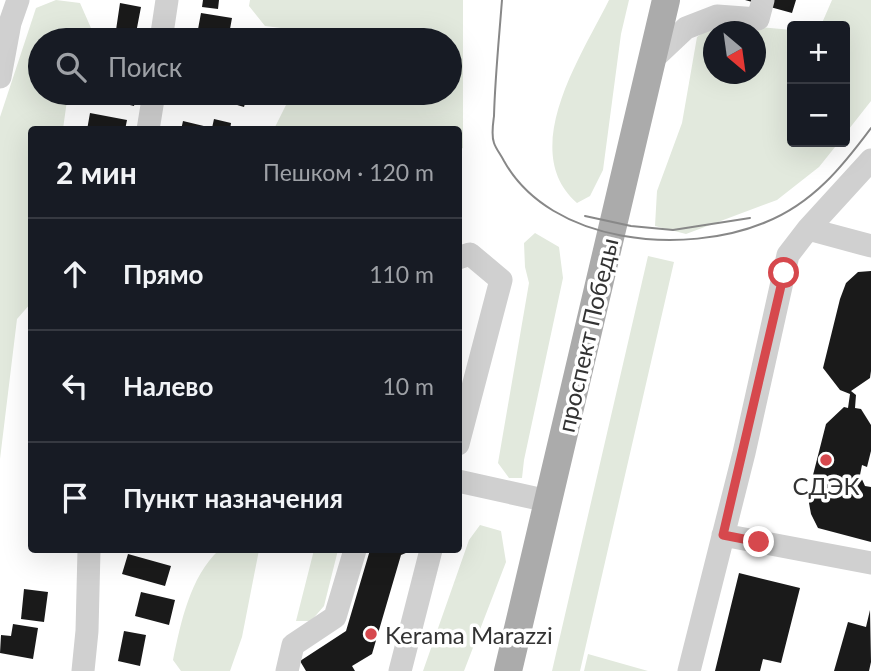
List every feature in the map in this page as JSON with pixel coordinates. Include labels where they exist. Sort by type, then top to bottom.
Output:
[{"type":"main road","name":"проспект Победы","points":[[508,671],[666,0]]},
{"type":"street","points":[[0,77],[5,22],[18,0]]},
{"type":"street","points":[[163,28],[167,0]]},
{"type":"street","points":[[652,60],[686,28],[706,20],[717,16],[758,19],[763,0]]},
{"type":"street","points":[[149,126],[151,105]]},
{"type":"street","points":[[689,671],[788,255],[871,160]]},
{"type":"street","points":[[808,229],[871,246]]},
{"type":"street","points":[[462,257],[470,254],[501,280],[462,429]]},
{"type":"street","points":[[462,482],[548,501]]},
{"type":"street","points":[[723,535],[871,563]]},
{"type":"street","points":[[83,671],[89,553]]},
{"type":"street","points":[[287,671],[293,645],[335,617],[354,553]]},
{"type":"street","points":[[400,671],[430,553]]},
{"type":"shaded area","points":[[56,0],[80,3],[91,28],[29,28],[36,8]]},
{"type":"shaded area","points":[[250,0],[463,0],[463,148],[462,126],[276,126],[286,105],[462,105],[462,28],[281,28],[265,26],[249,6]]},
{"type":"shaded area","points":[[609,0],[629,0],[621,34],[603,170],[590,196],[577,203],[560,181],[553,157],[554,130],[560,102],[571,74]]},
{"type":"shaded area","points":[[832,0],[871,0],[871,101],[850,128],[850,21],[823,21]]},
{"type":"shaded area","points":[[766,28],[787,30],[787,147],[835,147],[819,167],[777,200],[686,234],[655,226],[657,191],[682,123],[697,37],[703,33],[703,84],[766,84]]},
{"type":"shaded area","points":[[28,32],[28,105],[66,105],[63,126],[28,126],[28,306],[17,319],[0,459],[0,117]]},
{"type":"shaded area","points":[[535,233],[559,247],[563,278],[522,478],[509,478],[498,463],[529,283],[524,243]]},
{"type":"shaded area","points":[[648,256],[674,262],[580,671],[552,671]]},
{"type":"shaded area","points":[[480,525],[501,531],[506,562],[464,671],[423,671],[469,540]]},
{"type":"shaded area","points":[[216,553],[258,553],[242,637],[230,671],[181,671],[173,660],[183,616],[194,587]]},
{"type":"shaded area","points":[[313,553],[337,553],[324,606],[311,621],[296,621]]},
{"type":"shaded area","points":[[588,654],[648,671],[584,671]]},
{"type":"building","points":[[203,0],[219,0],[218,9],[202,7]]},
{"type":"building","points":[[745,0],[796,0],[792,13]]},
{"type":"building","points":[[120,3],[141,7],[137,28],[116,28]]},
{"type":"building","points":[[201,13],[232,18],[230,28],[198,28]]},
{"type":"building","points":[[90,113],[127,120],[126,126],[88,126]]},
{"type":"building","points":[[214,119],[231,123],[231,126],[212,126]]},
{"type":"building","points":[[183,121],[204,126],[182,126]]},
{"type":"building","points":[[871,271],[870,378],[851,391],[856,395],[855,408],[861,409],[871,425],[871,451],[867,467],[862,465],[860,475],[865,486],[871,487],[871,542],[818,528],[809,503],[812,479],[826,424],[844,407],[848,408],[850,394],[840,390],[823,368],[840,299],[846,283],[858,272]]},
{"type":"building","points":[[369,553],[406,553],[401,555],[372,654],[352,666],[355,671],[306,671],[300,661],[346,631]]},
{"type":"building","points":[[128,554],[171,566],[165,586],[122,574]]},
{"type":"building","points":[[739,573],[800,588],[781,663],[763,659],[760,671],[715,671]]},
{"type":"building","points":[[24,589],[48,592],[44,622],[21,619]]},
{"type":"building","points":[[141,592],[175,600],[169,625],[135,616]]},
{"type":"building","points":[[870,610],[869,671],[834,671],[848,622],[866,627]]},
{"type":"building","points":[[13,624],[38,628],[33,659],[0,653],[1,635],[11,636]]},
{"type":"building","points":[[124,631],[146,635],[140,666],[118,661]]},
{"type":"tram line","points":[[502,0],[492,130],[494,143],[525,189],[553,211],[586,226],[622,236],[660,240],[698,239],[733,233],[766,222],[798,205],[812,194],[837,170],[871,128]]},
{"type":"tram line","points":[[585,216],[631,226],[673,230],[750,218]]},
{"type":"place","name":"СДЭК","points":[[826,460]]},
{"type":"place","name":"Kerama Marazzi","points":[[371,634]]},
{"type":"route","points":[[759,542],[723,535],[784,273]]}]
